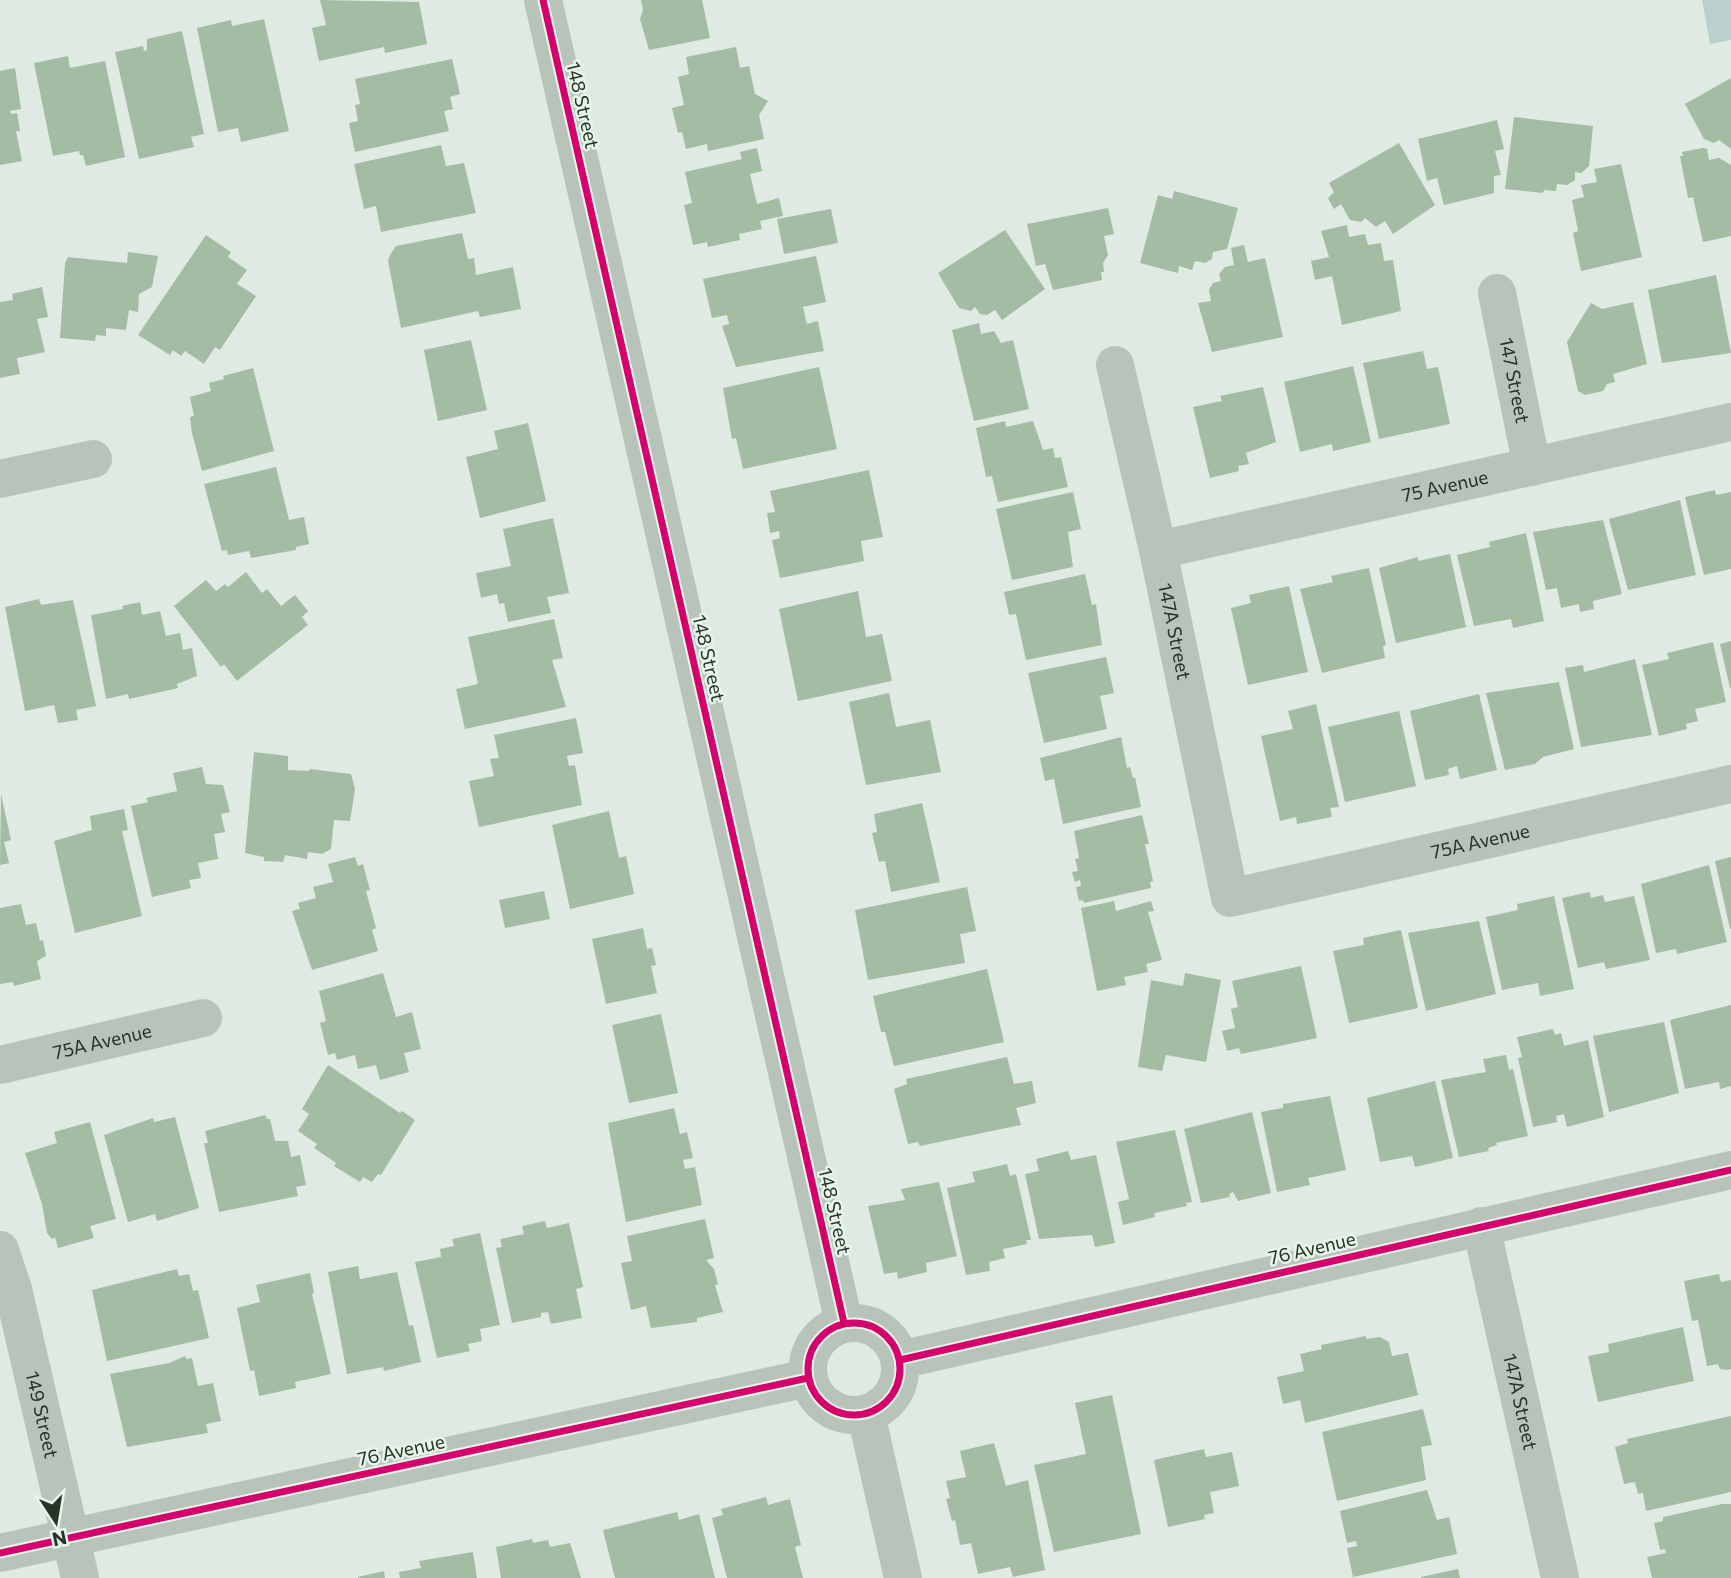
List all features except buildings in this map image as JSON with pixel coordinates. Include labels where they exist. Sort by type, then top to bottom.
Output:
[{"type":"street","name":"148 Street","points":[[543,0],[844,1323]]},
{"type":"street","name":"147 Street","points":[[1497,293],[1532,467]]},
{"type":"street","name":"147A Street","points":[[1115,365],[1158,550],[1230,898]]},
{"type":"street","name":"75 Avenue","points":[[1158,550],[1731,422]]},
{"type":"street","points":[[0,479],[93,459]]},
{"type":"street","name":"75A Avenue","points":[[1230,898],[1731,784]]},
{"type":"street","name":"75A Avenue","points":[[0,1065],[203,1018]]},
{"type":"street","name":"76 Avenue","points":[[900,1360],[1731,1170]]},
{"type":"street","name":"147A Street","points":[[1481,1226],[1560,1578]]},
{"type":"street","name":"149 Street","points":[[0,1250],[13,1289],[80,1578]]},
{"type":"street","points":[[844,1323],[863,1323],[880,1330],[893,1343],[900,1360],[900,1377],[894,1394],[881,1406],[866,1414],[847,1415],[829,1408],[816,1395],[808,1378],[807,1364],[816,1343],[831,1329],[844,1323]]},
{"type":"street","name":"76 Avenue","points":[[0,1553],[808,1378]]},
{"type":"street","points":[[866,1414],[903,1578]]},
{"type":"shaded area","points":[[1702,0],[1731,0],[1731,40],[1710,44]]},
{"type":"cycle path","points":[[543,0],[844,1323]]},
{"type":"cycle path","points":[[900,1360],[1731,1170]]},
{"type":"cycle path","points":[[854,1323],[872,1326],[887,1336],[897,1351],[900,1369],[897,1387],[887,1402],[872,1412],[854,1415],[836,1412],[821,1402],[811,1387],[808,1369],[811,1351],[821,1336],[836,1326],[854,1323]]},
{"type":"cycle path","points":[[0,1553],[808,1378]]}]
